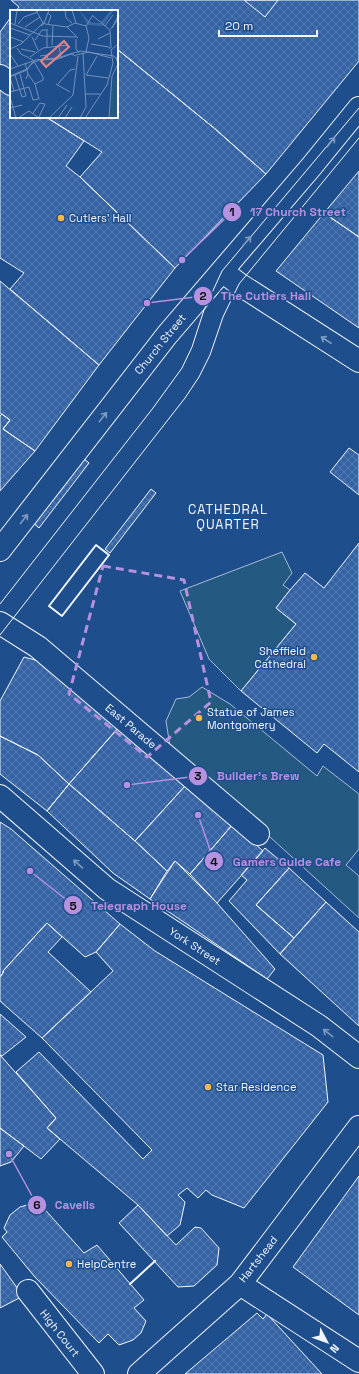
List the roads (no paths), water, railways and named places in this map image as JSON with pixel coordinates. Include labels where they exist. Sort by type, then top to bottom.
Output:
[{"type":"street","points":[[0,76],[10,83]]},
{"type":"street","name":"Church Street","points":[[0,550],[167,335],[359,108]]},
{"type":"street","points":[[222,271],[239,284],[359,361]]},
{"type":"street","name":"East Parade","points":[[0,623],[38,647],[258,834]]},
{"type":"street","name":"York Street","points":[[0,796],[107,889],[319,1026],[359,1057]]},
{"type":"street","name":"Hartshead","points":[[139,1374],[240,1284],[359,1127]]},
{"type":"street","points":[[240,1284],[359,1361]]},
{"type":"street","name":"High Court","points":[[28,1291],[93,1374]]},
{"type":"tram line","points":[[0,604],[153,408],[182,368],[192,347],[204,310],[222,271],[359,108]]},
{"type":"tram line","points":[[0,635],[185,398],[199,377],[210,355],[223,317],[239,284],[359,138]]},
{"type":"place","name":"Cutlers' Hall","points":[[61,218]]},
{"type":"place","name":"17 Church Street","points":[[182,260]]},
{"type":"place","name":"The Cutlers Hall","points":[[147,303]]},
{"type":"place","name":"Sheffield Cathedral","points":[[314,657]]},
{"type":"place","name":"Statue of James Montgomery","points":[[199,718]]},
{"type":"place","name":"Builder's Brew","points":[[127,785]]},
{"type":"place","name":"Gamers Guide Cafe","points":[[198,815]]},
{"type":"place","name":"Telegraph House","points":[[30,871]]},
{"type":"place","name":"Star Residence","points":[[208,1087]]},
{"type":"place","name":"Cavells","points":[[9,1154]]},
{"type":"place","name":"HelpCentre","points":[[69,1264]]},
{"type":"district","name":"CATHEDRAL QUARTER","points":[[228,516]]}]
